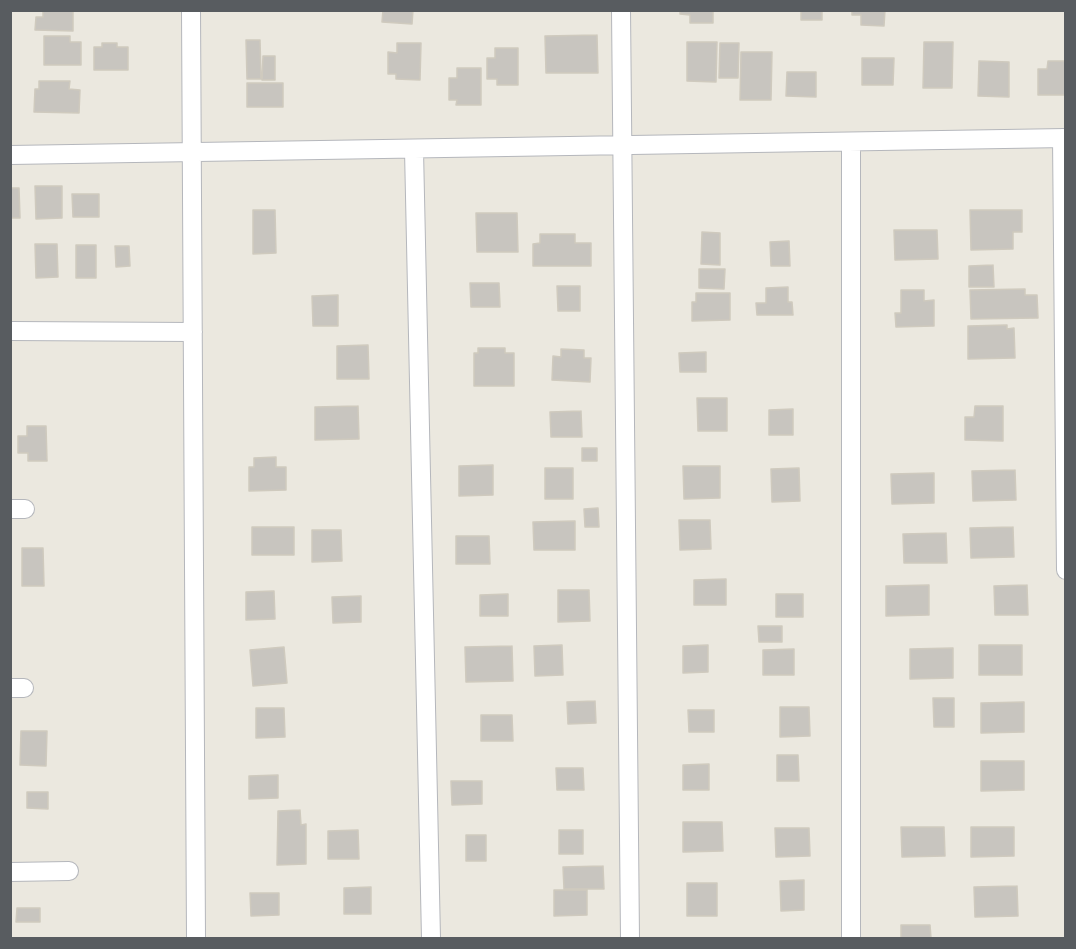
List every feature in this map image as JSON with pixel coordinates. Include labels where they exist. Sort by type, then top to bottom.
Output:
[{"type":"street","points":[[191,10],[196,939]]},
{"type":"street","points":[[621,10],[620,147],[630,939]]},
{"type":"street","points":[[10,155],[192,154],[1064,138],[1065,570]]},
{"type":"street","points":[[851,142],[851,939]]},
{"type":"street","points":[[414,150],[431,939]]},
{"type":"street","points":[[10,331],[193,332]]},
{"type":"street","points":[[10,872],[69,871]]},
{"type":"building","points":[[43,10],[73,10],[73,31],[35,30],[36,17],[43,17]]},
{"type":"building","points":[[383,10],[413,10],[412,24],[382,22]]},
{"type":"building","points":[[680,10],[713,10],[713,23],[690,23],[690,15],[680,14]]},
{"type":"building","points":[[801,10],[822,10],[822,20],[801,20]]},
{"type":"building","points":[[852,10],[885,10],[884,26],[861,25],[861,15],[852,15]]},
{"type":"building","points":[[597,35],[598,73],[546,73],[545,36]]},
{"type":"building","points":[[44,36],[70,36],[70,42],[81,42],[81,65],[44,65]]},
{"type":"building","points":[[246,40],[260,40],[261,79],[247,79]]},
{"type":"building","points":[[687,42],[717,42],[716,82],[687,81]]},
{"type":"building","points":[[924,42],[953,42],[952,88],[923,88]]},
{"type":"building","points":[[102,43],[117,43],[117,47],[128,47],[128,70],[94,70],[94,47],[102,47]]},
{"type":"building","points":[[397,43],[421,43],[420,80],[396,79],[396,74],[388,74],[388,52],[397,53]]},
{"type":"building","points":[[720,43],[739,43],[738,78],[719,78]]},
{"type":"building","points":[[495,48],[518,48],[518,85],[497,85],[497,79],[487,79],[487,58],[495,58]]},
{"type":"building","points":[[741,52],[772,52],[771,100],[740,100]]},
{"type":"building","points":[[263,56],[275,56],[275,80],[262,80]]},
{"type":"building","points":[[862,58],[894,58],[893,85],[862,85]]},
{"type":"building","points":[[979,61],[1009,62],[1009,97],[978,96]]},
{"type":"building","points":[[1048,61],[1066,61],[1066,95],[1038,95],[1038,69],[1047,69]]},
{"type":"building","points":[[457,68],[481,68],[481,105],[456,105],[457,100],[449,100],[449,78],[457,78]]},
{"type":"building","points":[[787,72],[816,72],[816,97],[786,96]]},
{"type":"building","points":[[39,81],[70,81],[69,89],[80,90],[79,113],[34,112],[35,89],[39,89]]},
{"type":"building","points":[[247,83],[283,83],[283,107],[247,107]]},
{"type":"building","points":[[35,186],[62,186],[62,218],[36,219]]},
{"type":"building","points":[[10,188],[19,188],[20,218],[10,218]]},
{"type":"building","points":[[72,194],[99,194],[99,217],[73,217]]},
{"type":"building","points":[[253,210],[275,210],[276,253],[253,254]]},
{"type":"building","points":[[970,210],[1022,210],[1022,232],[1013,232],[1013,249],[971,250]]},
{"type":"building","points":[[476,213],[517,213],[518,252],[477,252]]},
{"type":"building","points":[[894,230],[937,230],[938,259],[895,260]]},
{"type":"building","points":[[702,232],[720,233],[720,265],[701,264]]},
{"type":"building","points":[[540,234],[575,234],[575,243],[591,243],[591,266],[533,266],[533,244],[540,243]]},
{"type":"building","points":[[789,241],[790,266],[771,266],[770,242]]},
{"type":"building","points":[[35,244],[57,244],[58,277],[36,278]]},
{"type":"building","points":[[76,245],[96,245],[96,278],[76,278]]},
{"type":"building","points":[[115,246],[129,246],[130,266],[116,267]]},
{"type":"building","points":[[993,265],[994,287],[969,287],[969,266]]},
{"type":"building","points":[[699,269],[725,269],[724,289],[699,288]]},
{"type":"building","points":[[470,283],[499,283],[500,307],[471,307]]},
{"type":"building","points":[[557,286],[580,286],[580,311],[558,311]]},
{"type":"building","points":[[788,287],[788,302],[792,302],[793,315],[757,315],[756,303],[766,303],[766,288]]},
{"type":"building","points":[[1025,289],[1025,295],[1037,295],[1038,318],[971,319],[970,290]]},
{"type":"building","points":[[901,290],[924,290],[924,301],[934,300],[934,326],[896,327],[895,313],[901,313]]},
{"type":"building","points":[[696,293],[730,293],[730,320],[692,321],[692,302],[696,302]]},
{"type":"building","points":[[338,295],[338,326],[313,326],[312,296]]},
{"type":"building","points":[[1007,325],[1007,329],[1014,328],[1015,358],[968,359],[968,326]]},
{"type":"building","points":[[368,345],[369,379],[337,379],[337,346]]},
{"type":"building","points":[[478,348],[505,348],[505,353],[514,353],[514,386],[474,386],[474,353],[478,353]]},
{"type":"building","points":[[561,349],[584,350],[584,358],[591,358],[590,382],[552,380],[553,356],[561,357]]},
{"type":"building","points":[[706,352],[706,372],[680,372],[679,353]]},
{"type":"building","points":[[697,398],[727,398],[727,431],[698,431]]},
{"type":"building","points":[[358,406],[359,439],[315,440],[315,407]]},
{"type":"building","points":[[975,406],[1003,406],[1003,441],[965,440],[965,417],[974,417]]},
{"type":"building","points":[[793,409],[793,435],[769,435],[769,410]]},
{"type":"building","points":[[581,411],[582,437],[551,437],[550,412]]},
{"type":"building","points":[[27,426],[46,426],[47,461],[28,461],[28,453],[18,453],[18,436],[27,436]]},
{"type":"building","points":[[582,448],[597,448],[597,461],[582,461]]},
{"type":"building","points":[[276,457],[276,467],[286,467],[286,490],[249,491],[249,467],[254,467],[254,458]]},
{"type":"building","points":[[493,465],[493,495],[459,496],[459,466]]},
{"type":"building","points":[[683,466],[720,466],[720,498],[684,499]]},
{"type":"building","points":[[545,468],[573,468],[573,499],[545,499]]},
{"type":"building","points":[[799,468],[800,501],[772,502],[771,469]]},
{"type":"building","points":[[1015,470],[1016,500],[973,501],[972,471]]},
{"type":"building","points":[[934,473],[934,503],[892,504],[891,474]]},
{"type":"building","points":[[598,508],[599,527],[585,527],[584,509]]},
{"type":"building","points":[[679,520],[710,520],[711,549],[680,550]]},
{"type":"building","points":[[575,521],[575,550],[534,550],[533,522]]},
{"type":"building","points":[[252,527],[294,527],[294,555],[252,555]]},
{"type":"building","points":[[1013,527],[1014,557],[971,558],[970,528]]},
{"type":"building","points":[[312,530],[341,530],[342,561],[312,562]]},
{"type":"building","points":[[946,533],[947,563],[904,563],[903,534]]},
{"type":"building","points":[[456,536],[489,536],[490,564],[456,564]]},
{"type":"building","points":[[22,548],[43,548],[44,586],[22,586]]},
{"type":"building","points":[[726,579],[726,605],[694,605],[694,580]]},
{"type":"building","points":[[929,585],[929,615],[886,616],[886,586]]},
{"type":"building","points":[[1027,585],[1028,615],[995,615],[994,586]]},
{"type":"building","points":[[558,590],[589,590],[590,621],[558,622]]},
{"type":"building","points":[[274,591],[275,619],[246,620],[246,592]]},
{"type":"building","points":[[508,594],[508,616],[480,616],[480,595]]},
{"type":"building","points":[[776,594],[803,594],[803,617],[776,617]]},
{"type":"building","points":[[361,596],[361,622],[333,623],[332,597]]},
{"type":"building","points":[[758,626],[782,626],[782,642],[759,642]]},
{"type":"building","points":[[562,645],[563,675],[535,676],[534,646]]},
{"type":"building","points":[[708,645],[708,672],[683,673],[683,646]]},
{"type":"building","points":[[979,645],[1022,645],[1022,675],[979,675]]},
{"type":"building","points":[[512,646],[513,681],[466,682],[465,647]]},
{"type":"building","points":[[284,647],[287,683],[253,686],[250,650]]},
{"type":"building","points":[[953,648],[953,678],[910,679],[910,649]]},
{"type":"building","points":[[794,649],[794,675],[763,675],[763,650]]},
{"type":"building","points":[[933,698],[954,698],[954,727],[934,727]]},
{"type":"building","points":[[595,701],[596,723],[568,724],[567,702]]},
{"type":"building","points":[[1024,702],[1024,732],[981,733],[981,703]]},
{"type":"building","points":[[780,707],[809,707],[810,736],[780,737]]},
{"type":"building","points":[[256,708],[284,708],[285,737],[256,738]]},
{"type":"building","points":[[688,710],[714,710],[714,732],[689,732]]},
{"type":"building","points":[[481,715],[512,715],[513,741],[481,741]]},
{"type":"building","points":[[21,731],[47,731],[46,766],[20,765]]},
{"type":"building","points":[[777,755],[798,755],[799,781],[777,781]]},
{"type":"building","points":[[981,761],[1024,761],[1024,790],[981,791]]},
{"type":"building","points":[[709,764],[709,790],[683,790],[683,765]]},
{"type":"building","points":[[556,768],[583,768],[584,790],[557,790]]},
{"type":"building","points":[[278,775],[278,798],[249,799],[249,776]]},
{"type":"building","points":[[451,781],[482,781],[482,804],[452,805]]},
{"type":"building","points":[[27,792],[48,792],[48,809],[27,808]]},
{"type":"building","points":[[300,810],[301,825],[306,824],[306,864],[277,865],[278,811]]},
{"type":"building","points":[[683,822],[722,822],[723,851],[683,852]]},
{"type":"building","points":[[901,827],[944,827],[945,856],[902,857]]},
{"type":"building","points":[[971,827],[1014,827],[1014,856],[971,857]]},
{"type":"building","points":[[775,828],[809,828],[810,856],[776,857]]},
{"type":"building","points":[[358,830],[359,859],[328,859],[328,831]]},
{"type":"building","points":[[559,830],[583,830],[583,854],[559,854]]},
{"type":"building","points":[[466,835],[486,835],[486,861],[466,861]]},
{"type":"building","points":[[603,866],[604,889],[564,889],[563,867]]},
{"type":"building","points":[[804,880],[804,910],[781,911],[780,881]]},
{"type":"building","points":[[687,883],[717,883],[717,916],[687,916]]},
{"type":"building","points":[[1017,886],[1018,916],[975,917],[974,887]]},
{"type":"building","points":[[371,887],[371,914],[344,914],[344,888]]},
{"type":"building","points":[[554,890],[587,890],[587,915],[554,916]]},
{"type":"building","points":[[250,893],[279,893],[279,915],[251,916]]},
{"type":"building","points":[[17,908],[40,908],[40,922],[16,922]]},
{"type":"building","points":[[901,925],[930,925],[931,938],[901,938]]}]
